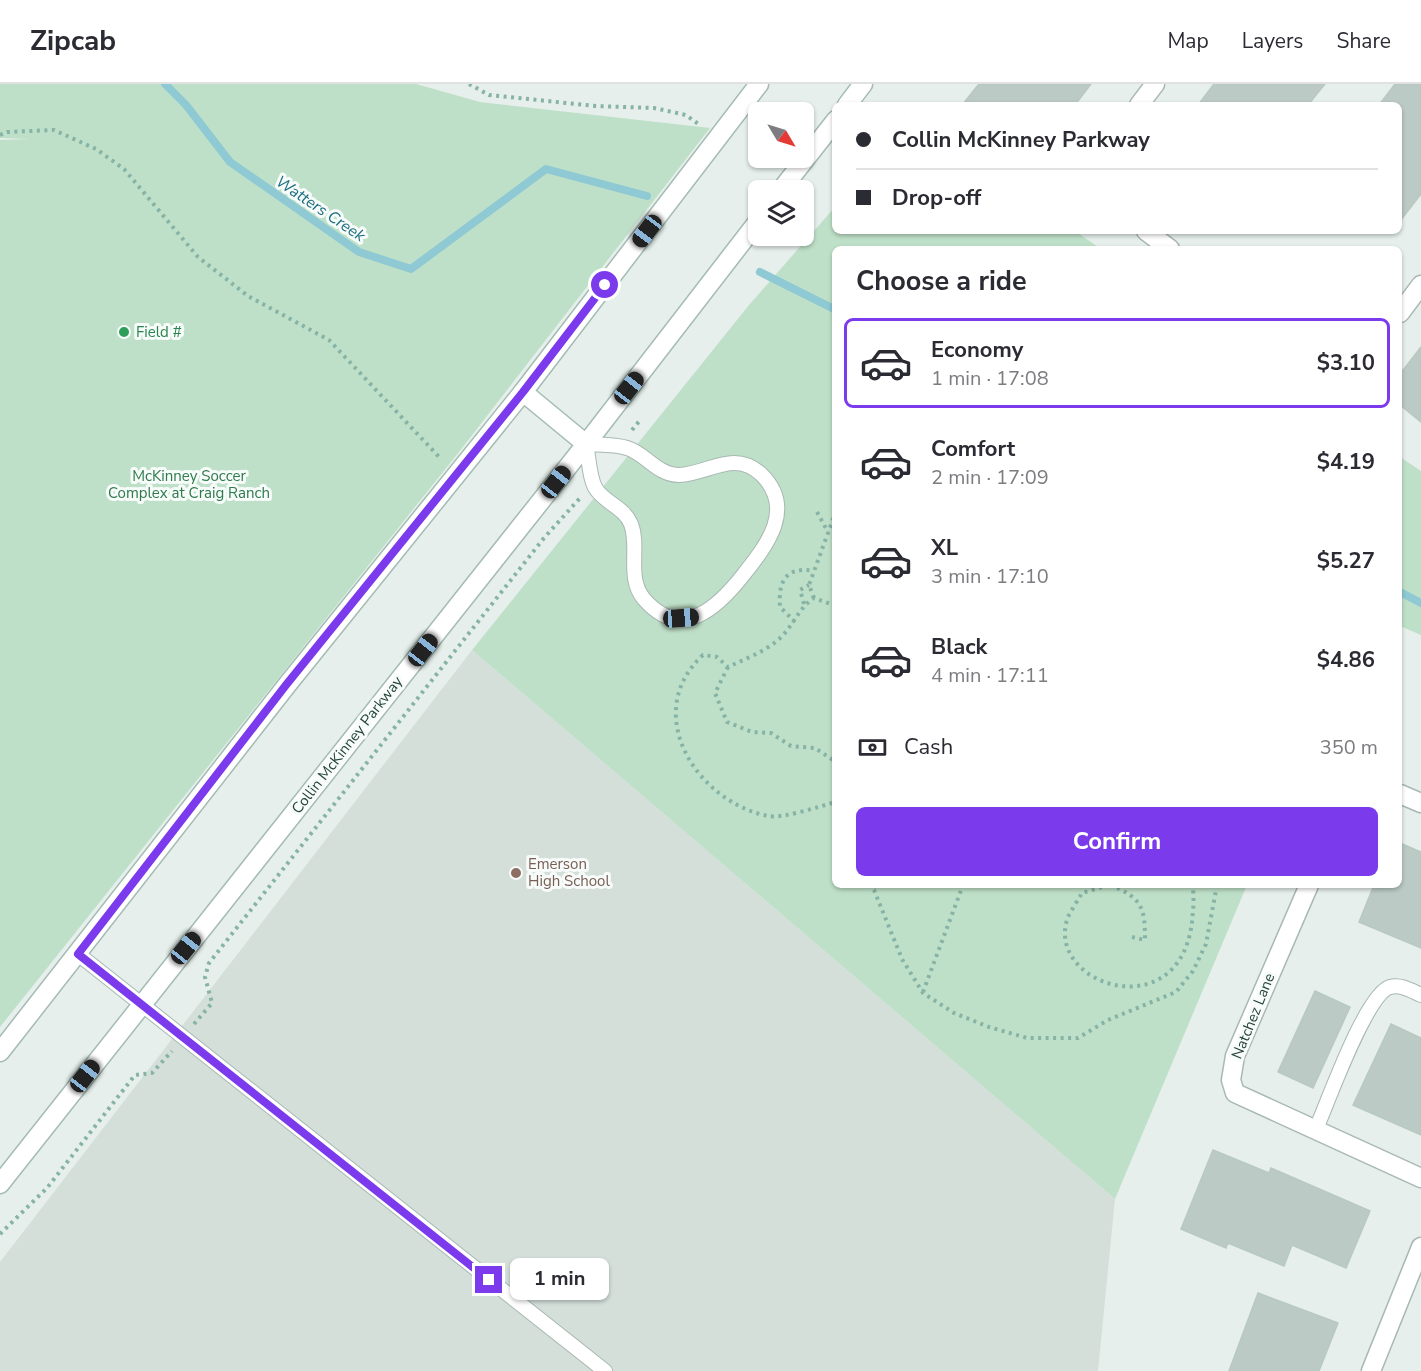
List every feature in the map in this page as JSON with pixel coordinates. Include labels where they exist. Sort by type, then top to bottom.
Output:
[{"type":"street","points":[[0,1052],[286,685],[523,392],[759,84]]},
{"type":"street","points":[[849,102],[863,84]]},
{"type":"street","points":[[1141,102],[1155,84]]},
{"type":"street","points":[[790,180],[832,125]]},
{"type":"street","name":"Collin McKinney Parkway","points":[[0,1184],[586,444],[748,234]]},
{"type":"street","points":[[1150,234],[1166,246]]},
{"type":"street","points":[[1402,309],[1421,285]]},
{"type":"street","points":[[523,392],[586,444]]},
{"type":"street","points":[[1402,795],[1421,803]]},
{"type":"street","name":"Natchez Lane","points":[[1308,888],[1235,1056],[1231,1080],[1235,1093],[1421,1178]]},
{"type":"street","points":[[1371,1371],[1421,1247]]},
{"type":"lane","points":[[586,444],[629,448],[651,464],[679,475],[720,463],[748,466],[769,484],[775,498],[775,528],[769,543],[719,604],[695,617],[681,618],[667,615],[643,598],[634,572],[632,527],[620,509],[596,489],[586,444]]},
{"type":"lane","points":[[78,954],[604,1371]]},
{"type":"lane","points":[[1316,1129],[1373,1003],[1384,990],[1391,987],[1400,986],[1421,995]]},
{"type":"path","points":[[469,84],[489,95],[596,106],[654,108],[686,115],[702,127],[695,136]]},
{"type":"path","points":[[0,135],[7,132],[54,130],[96,149],[124,169],[198,257],[248,296],[329,340],[442,460]]},
{"type":"path","points":[[438,468],[450,451]]},
{"type":"path","points":[[817,512],[828,532]]},
{"type":"path","points":[[200,1016],[212,1003],[205,977],[209,963],[543,538],[566,515]]},
{"type":"path","points":[[832,522],[809,585],[814,598],[832,605]]},
{"type":"path","points":[[795,622],[780,606],[779,591],[790,573],[803,569],[814,571]]},
{"type":"path","points":[[804,604],[800,590],[809,585]]},
{"type":"path","points":[[814,598],[804,604],[795,622],[777,641],[728,667],[715,693],[728,722],[752,732],[771,733],[791,746],[814,748],[832,759]]},
{"type":"path","points":[[728,667],[717,657],[703,655],[689,668],[680,692],[675,718],[683,747],[694,770],[715,792],[744,809],[771,817],[832,803]]},
{"type":"path","points":[[875,888],[902,959],[923,993],[954,1013],[989,1028],[1027,1038],[1078,1038],[1108,1020],[1176,992],[1193,971],[1206,944],[1216,888]]},
{"type":"path","points":[[923,993],[962,888]]},
{"type":"path","points":[[1099,888],[1082,893],[1068,918],[1067,944],[1079,966],[1107,985],[1135,988],[1160,979],[1179,960],[1190,936],[1192,888]]},
{"type":"path","points":[[1117,888],[1131,893],[1145,913],[1145,940],[1132,937]]},
{"type":"path","points":[[0,1234],[47,1188],[135,1075],[152,1072],[164,1061]]},
{"type":"shaded area","name":"Emerson High School","points":[[472,650],[1115,1199],[1098,1371],[0,1371],[0,1262]]},
{"type":"green space","name":"McKinney Soccer Complex at Craig Ranch","points":[[0,84],[416,84],[480,102],[710,128],[459,452],[0,1027],[0,140],[29,139],[0,138]]},
{"type":"green space","points":[[832,210],[832,234],[1079,234],[1097,246],[832,246],[832,888],[1246,888],[1115,1199],[472,650],[749,305],[801,246],[814,246],[814,231]]},
{"type":"green space","points":[[1402,458],[1421,471],[1421,635],[1402,627]]},
{"type":"building","points":[[979,84],[1091,84],[1077,102],[964,102]]},
{"type":"building","points":[[1214,84],[1325,84],[1310,102],[1200,102]]},
{"type":"building","points":[[1395,84],[1421,84],[1421,194],[1402,218],[1402,102],[1381,102]]},
{"type":"building","points":[[1421,347],[1421,422],[1402,407],[1402,371]]},
{"type":"building","points":[[1402,844],[1421,852],[1421,948],[1359,922],[1373,888],[1402,888]]},
{"type":"building","points":[[1315,991],[1350,1007],[1313,1088],[1278,1072]]},
{"type":"building","points":[[1391,1024],[1421,1038],[1421,1135],[1353,1105]]},
{"type":"building","points":[[1213,1150],[1269,1173],[1271,1168],[1370,1211],[1346,1268],[1292,1245],[1284,1266],[1228,1243],[1226,1248],[1181,1229]]},
{"type":"building","points":[[1258,1293],[1338,1323],[1319,1371],[1229,1371]]},
{"type":"waterway","name":"Watters Creek","points":[[165,84],[186,105],[230,162],[359,252],[411,269],[546,169],[647,196]]},
{"type":"waterway","name":"Watters Creek","points":[[760,272],[832,308]]},
{"type":"waterway","name":"Watters Creek","points":[[1402,593],[1421,603]]},
{"type":"place","name":"Field #","points":[[124,332]]},
{"type":"place","name":"Emerson High School","points":[[516,873]]},
{"type":"route","points":[[489,1280],[78,954],[286,685],[523,392],[605,285]]}]
